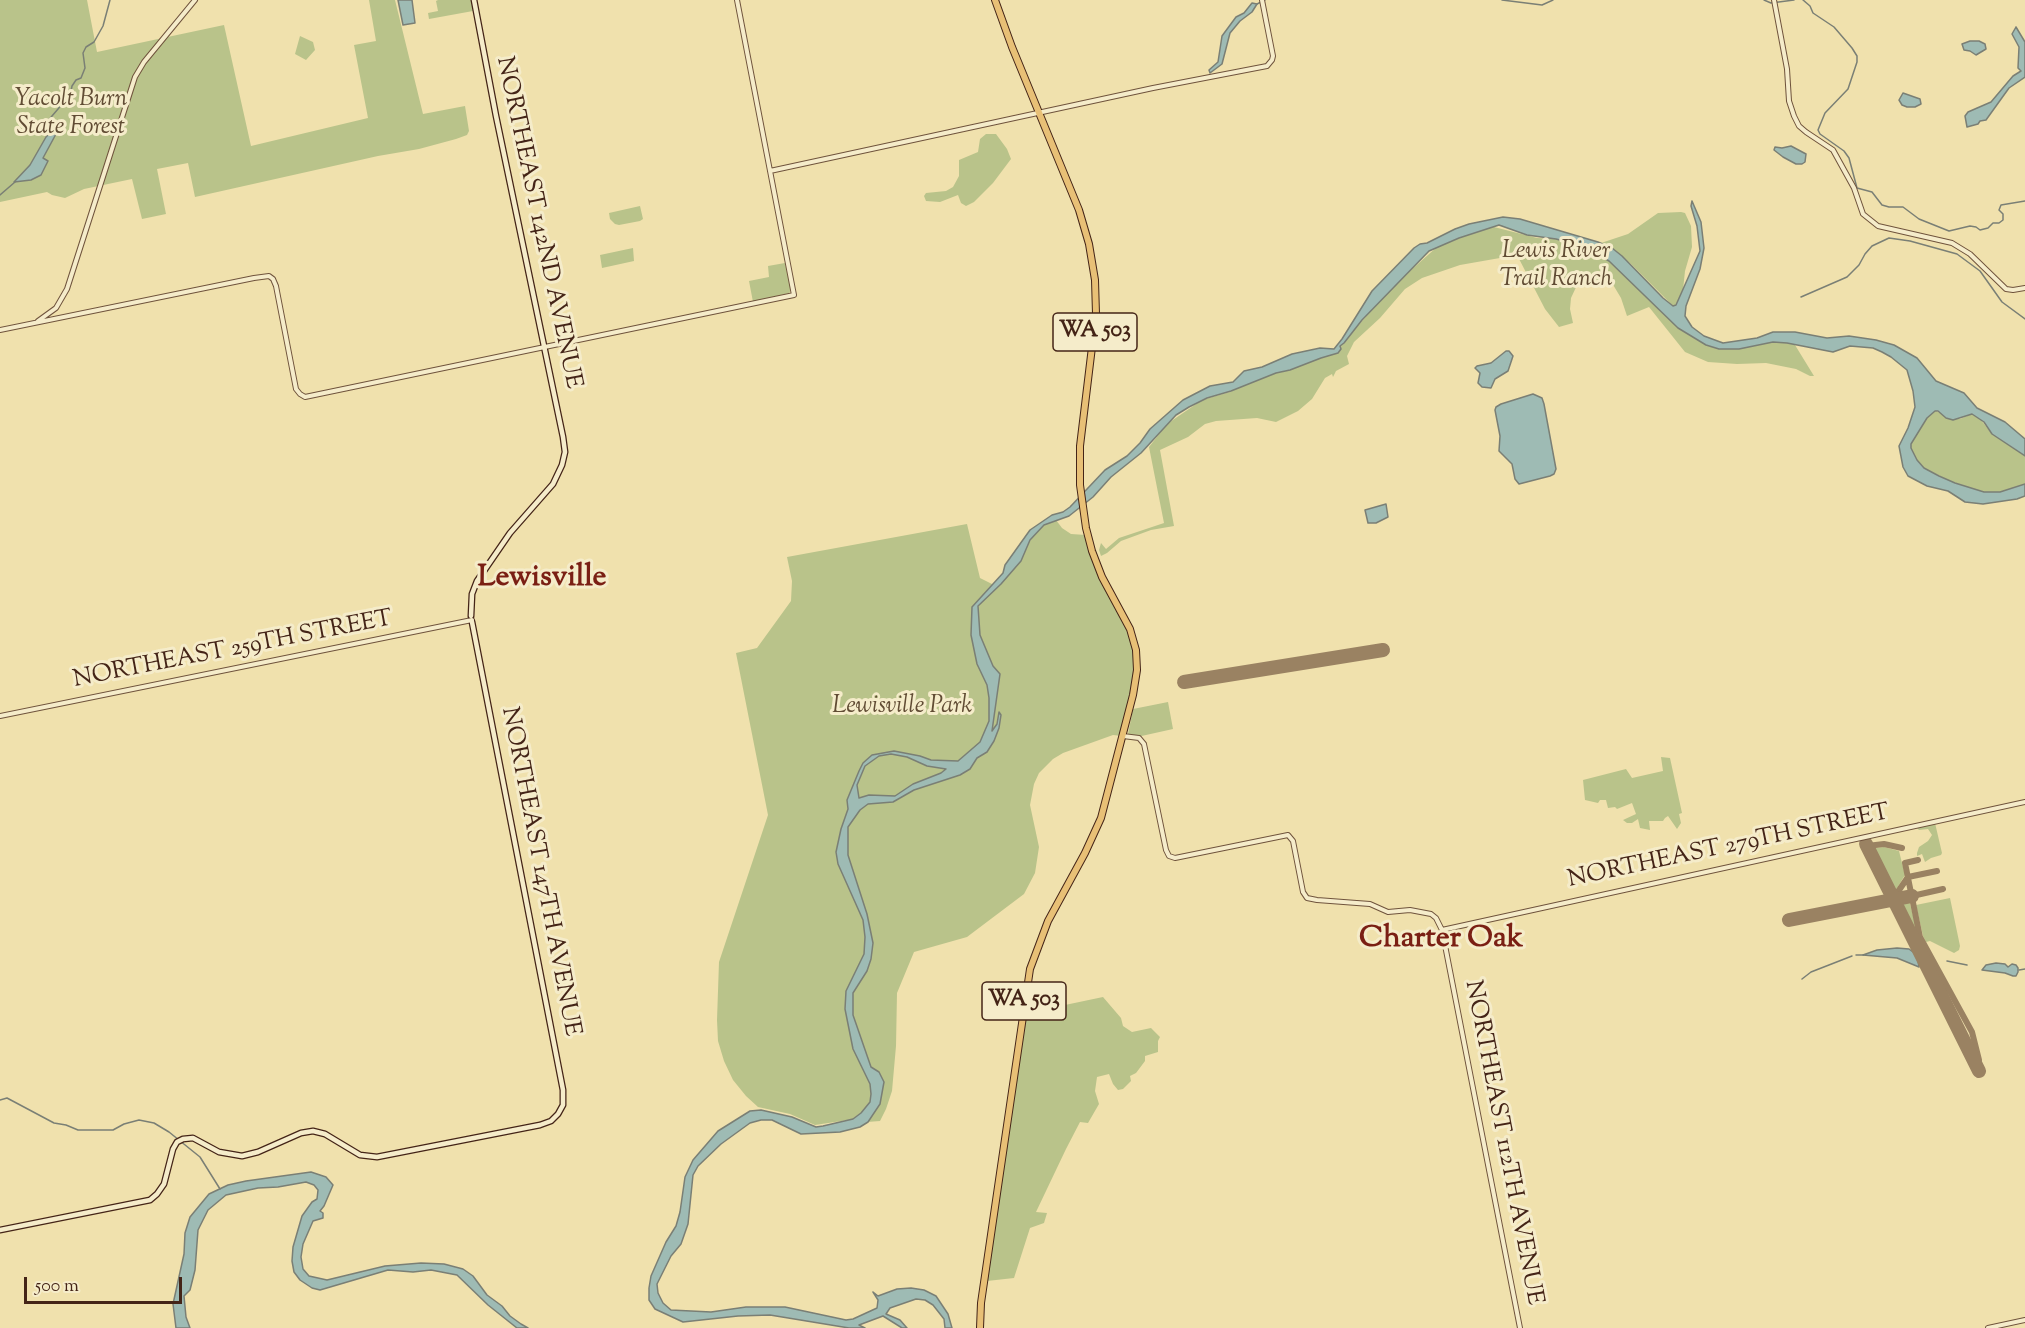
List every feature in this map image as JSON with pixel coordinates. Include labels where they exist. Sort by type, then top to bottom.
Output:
[{"type":"main road","name":"NORTHEAST 142ND AVENUE","points":[[474,0],[563,437],[564,452]]},
{"type":"main road","name":"WA 503","points":[[980,1328],[981,1303],[1028,978],[1036,949],[1048,921],[1098,826],[1137,676],[1136,650],[1128,624],[1095,559],[1087,535],[1080,485],[1080,446],[1096,323],[1095,280],[1089,244],[1081,216],[1038,113],[995,0]]},
{"type":"main road","name":"NORTHEAST 147TH AVENUE","points":[[0,1230],[150,1200],[164,1184],[175,1145],[187,1138],[200,1141],[225,1154],[242,1156],[301,1133],[318,1132],[331,1137],[355,1153],[374,1157],[548,1123],[561,1111],[563,1090],[472,620],[472,594],[477,581],[511,532],[553,484],[560,472],[564,452]]},
{"type":"street","points":[[32,324],[50,314],[59,304],[67,289],[135,77],[148,57],[195,0]]},
{"type":"street","points":[[0,330],[262,276],[271,277],[276,286],[296,389],[303,396],[794,295],[737,0]]},
{"type":"street","points":[[770,171],[1267,66],[1272,60],[1272,52],[1262,0]]},
{"type":"street","points":[[1774,0],[1790,101],[1797,121],[1806,132],[1833,150],[1854,188],[1867,219],[1878,226],[1952,243],[1970,254],[2003,287],[2009,290],[2025,288]]},
{"type":"street","points":[[50,314],[57,318]]},
{"type":"street","name":"NORTHEAST 259TH STREET","points":[[0,716],[472,620]]},
{"type":"street","points":[[1122,736],[1140,739],[1144,744],[1166,850],[1171,857],[1285,835],[1290,836],[1307,897],[1317,900],[1370,904],[1388,912],[1406,909],[1427,912],[1435,916],[1442,930]]},
{"type":"street","name":"NORTHEAST 279TH STREET","points":[[1442,930],[2025,802]]},
{"type":"street","name":"NORTHEAST 112TH AVENUE","points":[[1442,930],[1520,1328]]},
{"type":"street","points":[[1988,1328],[2025,1320]]},
{"type":"green space","name":"Yacolt Burn State Forest","points":[[0,0],[87,0],[97,52],[224,25],[251,146],[368,118],[354,45],[376,41],[369,0],[395,0],[423,114],[465,106],[469,131],[467,135],[456,139],[419,149],[195,197],[188,163],[157,169],[166,214],[142,219],[132,179],[84,189],[65,198],[47,192],[0,202]]},
{"type":"green space","points":[[471,0],[473,11],[429,19],[428,13],[438,11],[436,1]]},
{"type":"green space","points":[[300,36],[313,42],[315,50],[306,60],[295,54]]},
{"type":"green space","points":[[986,134],[996,134],[1011,159],[993,183],[974,202],[966,206],[961,203],[958,195],[940,202],[926,201],[924,196],[926,193],[946,191],[953,187],[959,176],[959,160],[978,152],[980,139]]},
{"type":"green space","points":[[640,206],[643,219],[640,221],[619,225],[610,219],[609,213]]},
{"type":"green space","points":[[1658,213],[1685,213],[1691,226],[1692,247],[1685,271],[1683,290],[1677,304],[1673,306],[1631,264],[1612,248],[1601,243],[1628,234]]},
{"type":"green space","name":"Lewis River Trail Ranch","points":[[1494,227],[1585,247],[1609,261],[1678,328],[1719,345],[1773,340],[1791,343],[1795,345],[1814,376],[1796,369],[1766,363],[1708,362],[1685,352],[1649,307],[1627,316],[1621,298],[1612,283],[1584,278],[1578,283],[1571,298],[1570,309],[1573,323],[1559,327],[1545,309],[1517,255],[1460,265],[1422,278],[1405,289],[1380,318],[1354,342],[1347,356],[1349,364],[1336,371],[1333,377],[1332,374],[1325,378],[1312,399],[1298,411],[1276,422],[1257,418],[1205,424],[1188,437],[1160,450],[1174,526],[1151,530],[1121,541],[1101,556],[1099,550],[1101,543],[1106,549],[1119,538],[1164,523],[1149,447],[1167,424],[1202,400],[1230,392],[1309,361],[1338,353],[1340,346],[1393,286],[1437,247],[1466,234]]},
{"type":"green space","points":[[633,248],[634,261],[602,268],[600,255]]},
{"type":"green space","points":[[785,263],[791,290],[789,293],[753,302],[749,281],[769,277],[768,266]]},
{"type":"green space","points":[[1935,411],[1946,418],[1960,419],[1972,414],[1981,420],[1992,434],[2025,456],[2025,484],[2000,492],[1988,493],[1958,485],[1924,468],[1917,460],[1911,444],[1927,418]]},
{"type":"green space","name":"Lewisville Park","points":[[1056,520],[1071,534],[1086,535],[1095,559],[1122,612],[1137,662],[1122,736],[1113,735],[1063,753],[1039,773],[1034,784],[1030,805],[1039,847],[1035,873],[1024,894],[967,937],[914,952],[897,993],[892,1091],[880,1121],[848,1120],[815,1125],[790,1114],[758,1107],[733,1080],[718,1041],[719,962],[768,815],[736,653],[757,648],[791,601],[792,581],[787,557],[967,524],[980,578],[998,587],[1021,560],[1034,535],[1042,526]]},
{"type":"green space","points":[[1168,702],[1173,729],[1137,737],[1128,734],[1133,709]]},
{"type":"green space","points":[[1661,757],[1670,758],[1682,813],[1679,814],[1681,823],[1677,829],[1668,816],[1663,821],[1649,821],[1650,830],[1640,828],[1638,819],[1627,823],[1623,820],[1636,814],[1632,803],[1617,809],[1608,808],[1606,800],[1600,800],[1598,803],[1585,800],[1583,780],[1626,769],[1632,778],[1663,771]]},
{"type":"green space","points":[[1935,823],[1942,853],[1925,862],[1922,854],[1917,856],[1917,853],[1919,847],[1932,835],[1928,829],[1919,830],[1917,828]]},
{"type":"green space","points":[[1884,847],[1899,851],[1905,875],[1894,893],[1874,851],[1875,848]]},
{"type":"green space","points":[[1950,898],[1960,946],[1959,950],[1954,953],[1930,941],[1926,942],[1916,905]]},
{"type":"green space","points":[[1909,900],[1917,931],[1915,934],[1899,902]]},
{"type":"green space","points":[[1103,997],[1121,1018],[1123,1026],[1132,1032],[1151,1028],[1160,1037],[1158,1052],[1145,1056],[1145,1061],[1136,1073],[1130,1076],[1131,1081],[1123,1089],[1118,1090],[1109,1074],[1097,1077],[1095,1091],[1099,1104],[1088,1123],[1080,1122],[1036,1212],[1047,1213],[1044,1223],[1030,1228],[1014,1278],[987,1281],[1027,1013]]},
{"type":"water","points":[[398,0],[412,0],[415,23],[403,25]]},
{"type":"water","points":[[1252,3],[1257,4],[1252,12],[1230,33],[1222,64],[1210,73],[1209,70],[1218,62],[1222,36],[1236,17],[1244,13]]},
{"type":"water","points":[[2016,27],[2025,42],[2025,77],[2009,88],[1986,120],[1967,127],[1965,116],[1968,112],[1991,102],[2013,76],[2021,71],[2018,68],[2019,47],[2012,34]]},
{"type":"water","points":[[1970,41],[1985,44],[1986,49],[1976,55],[1964,50],[1962,44]]},
{"type":"water","points":[[1903,93],[1920,99],[1921,104],[1915,107],[1902,105],[1899,100]]},
{"type":"water","points":[[51,132],[56,134],[43,158],[48,161],[41,175],[31,180],[14,182],[30,165]]},
{"type":"water","points":[[1791,146],[1806,154],[1805,162],[1796,164],[1774,150],[1775,147]]},
{"type":"water","points":[[1692,201],[1701,222],[1704,248],[1700,269],[1686,306],[1685,316],[1692,327],[1704,336],[1723,343],[1757,338],[1773,332],[1795,332],[1827,338],[1849,336],[1894,345],[1917,358],[1936,381],[1964,393],[1977,408],[2005,422],[2025,439],[2025,456],[1992,434],[1984,422],[1972,414],[1953,420],[1935,411],[1927,418],[1911,444],[1917,460],[1924,468],[1939,476],[1984,492],[2000,492],[2025,484],[2025,496],[1983,504],[1965,502],[1948,491],[1927,486],[1908,476],[1903,467],[1899,446],[1915,407],[1913,391],[1907,370],[1891,357],[1873,348],[1850,346],[1833,352],[1773,342],[1739,349],[1719,349],[1706,345],[1678,328],[1609,261],[1585,247],[1556,239],[1527,235],[1499,225],[1429,251],[1362,320],[1340,346],[1338,353],[1207,398],[1189,407],[1176,415],[1141,453],[1111,477],[1093,497],[1069,516],[1044,525],[1030,540],[1021,561],[978,606],[980,635],[993,666],[1000,674],[992,731],[997,724],[999,712],[1001,715],[994,741],[987,752],[977,758],[970,769],[960,775],[914,790],[893,802],[868,804],[860,810],[848,827],[848,855],[867,914],[873,943],[867,971],[853,993],[853,1015],[871,1067],[879,1072],[884,1082],[880,1104],[868,1122],[860,1127],[840,1132],[801,1134],[772,1120],[750,1123],[721,1144],[698,1166],[693,1175],[688,1224],[681,1244],[671,1256],[657,1284],[663,1303],[671,1310],[711,1312],[746,1307],[785,1307],[846,1320],[877,1308],[878,1300],[873,1292],[878,1296],[897,1289],[911,1288],[924,1290],[936,1296],[948,1314],[952,1328],[945,1328],[944,1319],[933,1305],[925,1300],[916,1299],[890,1308],[886,1314],[900,1320],[907,1328],[902,1328],[883,1316],[859,1325],[865,1328],[849,1328],[770,1315],[683,1322],[655,1309],[649,1300],[651,1276],[676,1226],[685,1177],[693,1160],[718,1131],[750,1111],[761,1110],[792,1117],[816,1127],[823,1126],[853,1119],[870,1102],[870,1084],[853,1049],[845,1009],[846,991],[864,954],[865,937],[863,920],[838,864],[836,852],[848,809],[847,800],[863,763],[872,755],[894,751],[931,760],[958,761],[980,742],[989,721],[989,698],[987,685],[977,664],[971,635],[972,607],[1003,573],[1005,565],[1030,530],[1052,515],[1070,507],[1105,470],[1127,456],[1150,429],[1183,400],[1210,386],[1233,382],[1244,371],[1262,367],[1292,354],[1320,348],[1334,349],[1372,291],[1420,244],[1469,224],[1503,217],[1520,219],[1612,248],[1673,306],[1676,305],[1700,251],[1697,226],[1691,206]],"holes":[[[891,754],[907,757],[927,766],[946,769],[913,784],[895,796],[869,795],[859,798],[857,785],[865,766],[879,756]]]},
{"type":"water","points":[[1506,351],[1513,356],[1508,371],[1495,379],[1491,388],[1482,387],[1478,383],[1480,373],[1475,368],[1491,363]]},
{"type":"water","points":[[1533,394],[1542,398],[1544,404],[1556,469],[1550,476],[1519,484],[1515,479],[1512,464],[1499,451],[1500,436],[1495,410],[1501,404]]},
{"type":"water","points":[[1386,504],[1388,517],[1376,523],[1368,523],[1365,510]]},
{"type":"water","points":[[1909,949],[1917,955],[1919,967],[1897,958],[1863,955],[1877,950]]},
{"type":"water","points":[[2005,964],[2008,967],[2012,964],[2016,965],[2018,972],[2016,976],[1982,970],[1986,965]]},
{"type":"water","points":[[311,1172],[326,1177],[333,1185],[320,1211],[323,1213],[323,1218],[313,1221],[303,1244],[301,1257],[303,1269],[309,1276],[327,1280],[385,1266],[444,1264],[463,1269],[473,1276],[487,1295],[502,1306],[510,1316],[528,1328],[517,1328],[488,1305],[457,1275],[431,1270],[413,1272],[388,1270],[320,1290],[312,1288],[300,1280],[294,1272],[292,1261],[293,1247],[302,1216],[317,1199],[318,1190],[314,1185],[306,1182],[226,1195],[208,1210],[198,1230],[195,1270],[190,1290],[184,1296],[186,1317],[190,1328],[176,1328],[173,1304],[184,1254],[185,1233],[190,1217],[209,1194],[228,1185],[246,1181]]},
{"type":"waterway","points":[[49,135],[46,123],[64,102],[69,101],[72,86],[76,80],[81,78],[85,68],[83,53],[86,47],[94,42],[103,26],[110,0]]},
{"type":"waterway","points":[[1257,4],[1265,0]]},
{"type":"waterway","points":[[1502,0],[1542,5],[1553,0]]},
{"type":"waterway","points":[[1764,0],[1771,3],[1794,0]]},
{"type":"waterway","points":[[1803,0],[1810,6],[1813,13],[1834,27],[1857,56],[1848,89],[1825,113],[1818,130],[1820,134],[1844,151],[1849,158],[1857,188],[1872,192],[1882,205],[1903,207],[1919,219],[1949,231],[1970,226],[1980,230],[1988,228],[1993,223],[2003,220],[2003,214],[1999,210],[2001,205],[2025,201]]},
{"type":"waterway","points":[[0,195],[15,182]]},
{"type":"waterway","points":[[1801,297],[1847,277],[1859,265],[1872,246],[1889,238],[1910,241],[1957,254],[1980,271],[2002,302],[2025,319]]},
{"type":"waterway","points":[[1856,955],[1864,955]]},
{"type":"waterway","points":[[1802,979],[1811,972],[1852,956]]},
{"type":"waterway","points":[[1947,961],[1967,965]]},
{"type":"waterway","points":[[2019,970],[2025,969]]},
{"type":"waterway","points":[[0,1100],[7,1098],[54,1123],[78,1130],[113,1130],[139,1120],[154,1123],[200,1157],[220,1189]]},
{"type":"taxiway","points":[[1867,846],[1884,844],[1902,848]]},
{"type":"taxiway","points":[[1918,860],[1905,863],[1925,962]]},
{"type":"taxiway","points":[[1893,899],[1908,877],[1937,871]]},
{"type":"taxiway","points":[[1912,896],[1943,889]]},
{"type":"taxiway","points":[[1920,937],[1972,1032],[1979,1060],[1976,1064]]},
{"type":"taxiway","points":[[1930,973],[1943,980]]},
{"type":"runway","points":[[1184,682],[1383,650]]},
{"type":"runway","points":[[1866,844],[1979,1071]]},
{"type":"runway","points":[[1789,920],[1912,896]]},
{"type":"district","name":"Lewisville","points":[[542,580]]},
{"type":"district","name":"Charter Oak","points":[[1441,941]]}]
